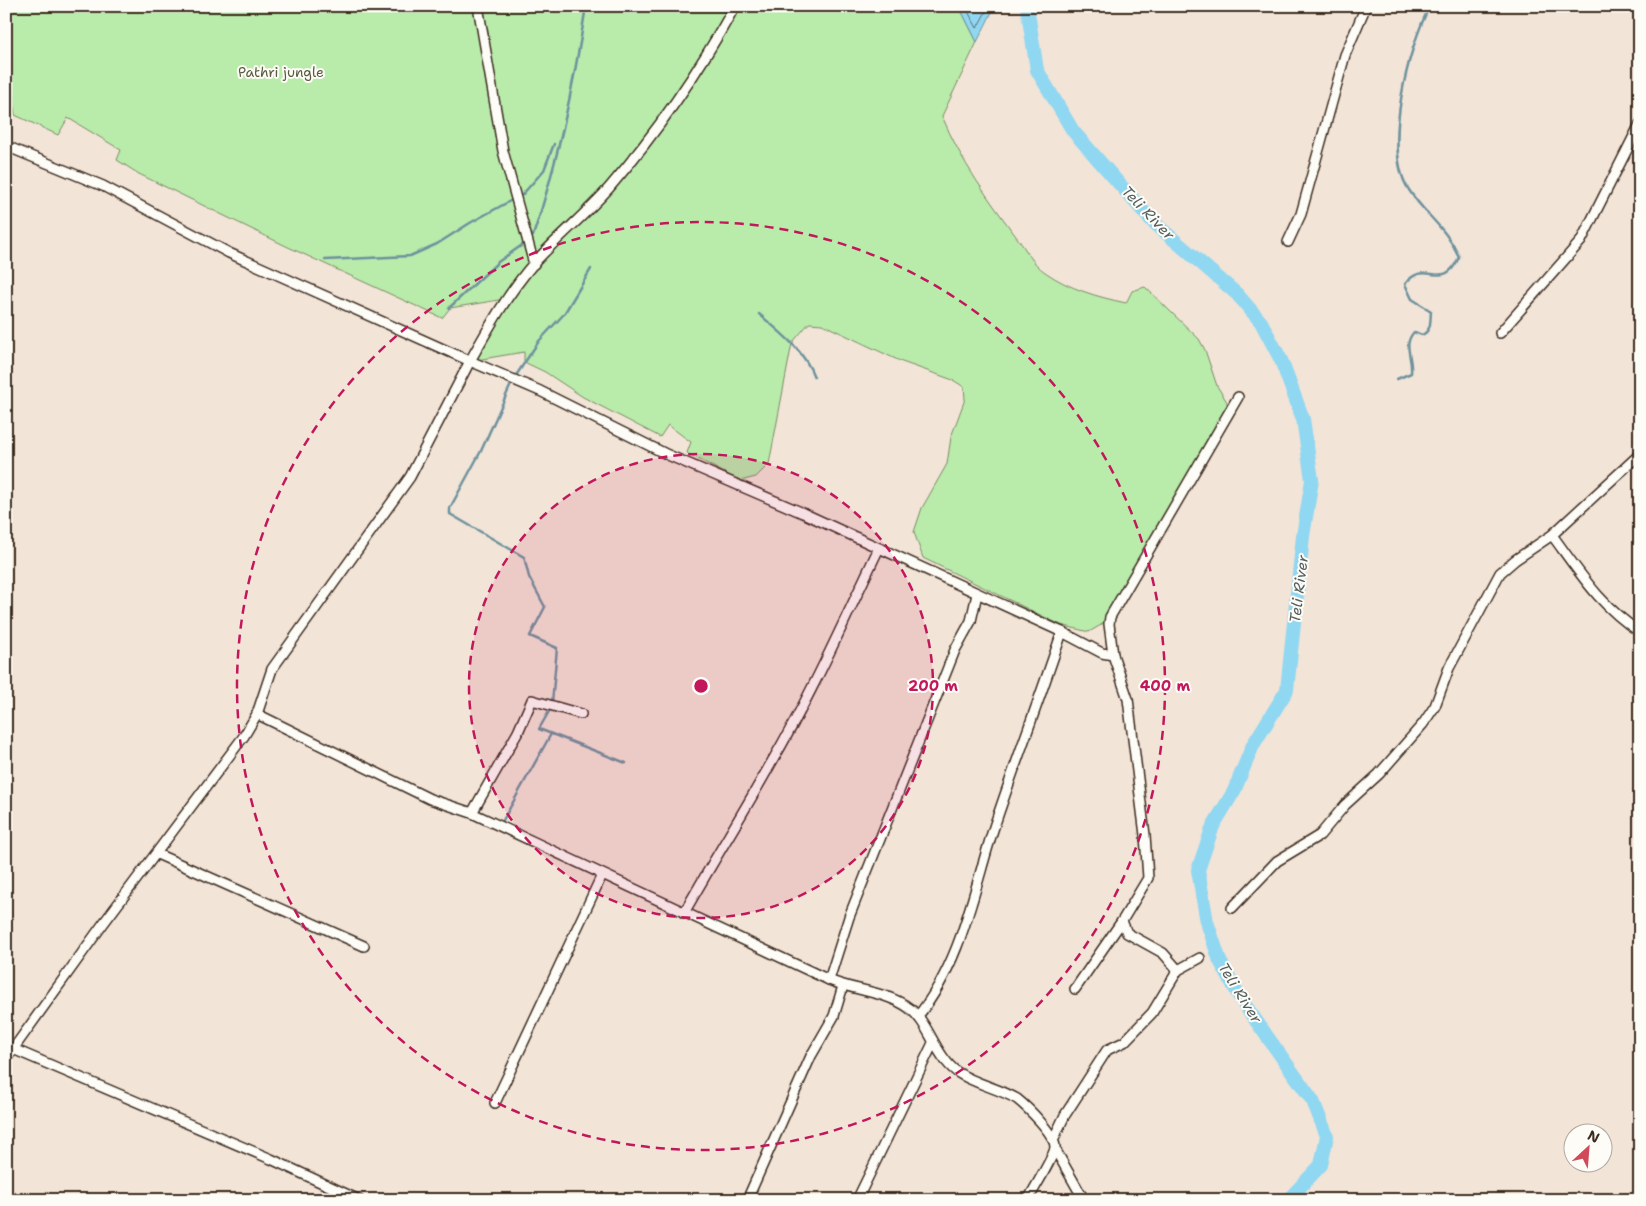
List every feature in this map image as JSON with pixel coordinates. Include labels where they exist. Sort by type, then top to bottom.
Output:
[{"type":"street","points":[[478,6],[503,151],[534,264]]},
{"type":"street","points":[[6,1059],[10,1048],[244,736],[257,714],[272,669],[410,477],[505,299],[534,264],[608,190],[643,147],[702,65],[735,6]]},
{"type":"street","points":[[1288,242],[1301,214],[1345,55],[1366,6]]},
{"type":"street","points":[[1500,333],[1581,241],[1640,124]]},
{"type":"street","points":[[6,146],[103,186],[229,253],[470,362],[540,391],[668,455],[879,548],[1062,632],[1102,653],[1114,655]]},
{"type":"street","points":[[1075,989],[1122,921],[1148,878],[1145,835],[1128,699],[1114,655],[1109,624],[1110,617],[1238,397]]},
{"type":"street","points":[[1232,908],[1277,861],[1320,835],[1345,805],[1379,774],[1408,743],[1435,706],[1449,668],[1500,574],[1515,560],[1552,536],[1640,454]]},
{"type":"street","points":[[1552,536],[1600,601],[1619,619],[1640,632]]},
{"type":"street","points":[[684,913],[734,824],[771,765],[838,635],[879,548]]},
{"type":"street","points":[[829,980],[849,917],[956,650],[971,622],[978,594]]},
{"type":"street","points":[[918,1016],[931,1000],[952,957],[976,894],[993,831],[1062,632]]},
{"type":"street","points":[[472,814],[518,732],[532,700],[580,714]]},
{"type":"street","points":[[257,714],[430,799],[472,814],[602,875],[655,897],[684,913],[829,980],[844,986],[873,992],[908,1007],[918,1016],[933,1043],[957,1072],[1007,1093],[1025,1105],[1053,1140],[1055,1149],[1084,1200]]},
{"type":"street","points":[[157,854],[364,946]]},
{"type":"street","points":[[495,1103],[602,875]]},
{"type":"street","points":[[1122,921],[1127,933],[1163,953],[1178,970]]},
{"type":"street","points":[[1053,1140],[1107,1050],[1124,1042],[1152,1012],[1178,970],[1200,958]]},
{"type":"street","points":[[747,1200],[811,1056],[834,1016],[844,986]]},
{"type":"street","points":[[857,1200],[933,1043]]},
{"type":"street","points":[[10,1048],[360,1200]]},
{"type":"street","points":[[1028,1200],[1055,1149]]},
{"type":"green space","name":"Pathri jungle","points":[[6,6],[959,6],[977,42],[942,116],[976,180],[1033,261],[1054,278],[1084,292],[1126,303],[1132,291],[1145,287],[1199,339],[1205,350],[1217,386],[1227,402],[1228,420],[1127,595],[1101,625],[1089,632],[1061,625],[923,558],[914,532],[922,508],[947,464],[951,437],[965,399],[964,387],[953,380],[902,362],[822,324],[809,323],[792,343],[769,464],[756,477],[740,481],[687,453],[691,442],[668,425],[660,437],[583,397],[545,372],[524,362],[524,352],[470,361],[505,299],[450,308],[442,318],[286,246],[139,174],[117,160],[121,150],[68,118],[58,135],[15,115],[9,58],[6,56]]},
{"type":"water","points":[[959,6],[995,6],[977,42]]},
{"type":"waterway","points":[[533,236],[550,180],[564,122],[586,6]]},
{"type":"waterway","name":"Teli River","points":[[1027,6],[1037,70],[1073,131],[1151,220],[1237,294],[1261,322],[1281,360],[1303,419],[1312,480],[1303,536],[1287,690],[1253,745],[1234,791],[1213,826],[1198,870],[1207,922],[1220,961],[1242,1001],[1313,1101],[1327,1136],[1321,1165],[1288,1200]]},
{"type":"waterway","name":"Teli River","points":[[1397,379],[1411,373],[1409,342],[1414,332],[1422,335],[1427,331],[1431,311],[1412,299],[1405,284],[1420,274],[1440,275],[1447,273],[1453,268],[1459,257],[1448,237],[1409,190],[1401,173],[1398,150],[1401,98],[1414,46],[1430,6]]},
{"type":"waterway","points":[[522,195],[544,170],[554,144]]},
{"type":"waterway","points":[[325,260],[410,256],[437,244],[510,201]]},
{"type":"waterway","points":[[449,308],[498,262],[525,243]]},
{"type":"waterway","points":[[552,703],[557,648],[530,636],[545,607],[529,577],[524,557],[450,514],[450,508],[481,451],[513,380],[539,341],[564,314],[591,269]]},
{"type":"waterway","points":[[759,314],[798,350],[810,367],[814,377]]},
{"type":"waterway","points":[[551,708],[539,729],[626,763]]},
{"type":"waterway","points":[[502,822],[551,734]]}]
